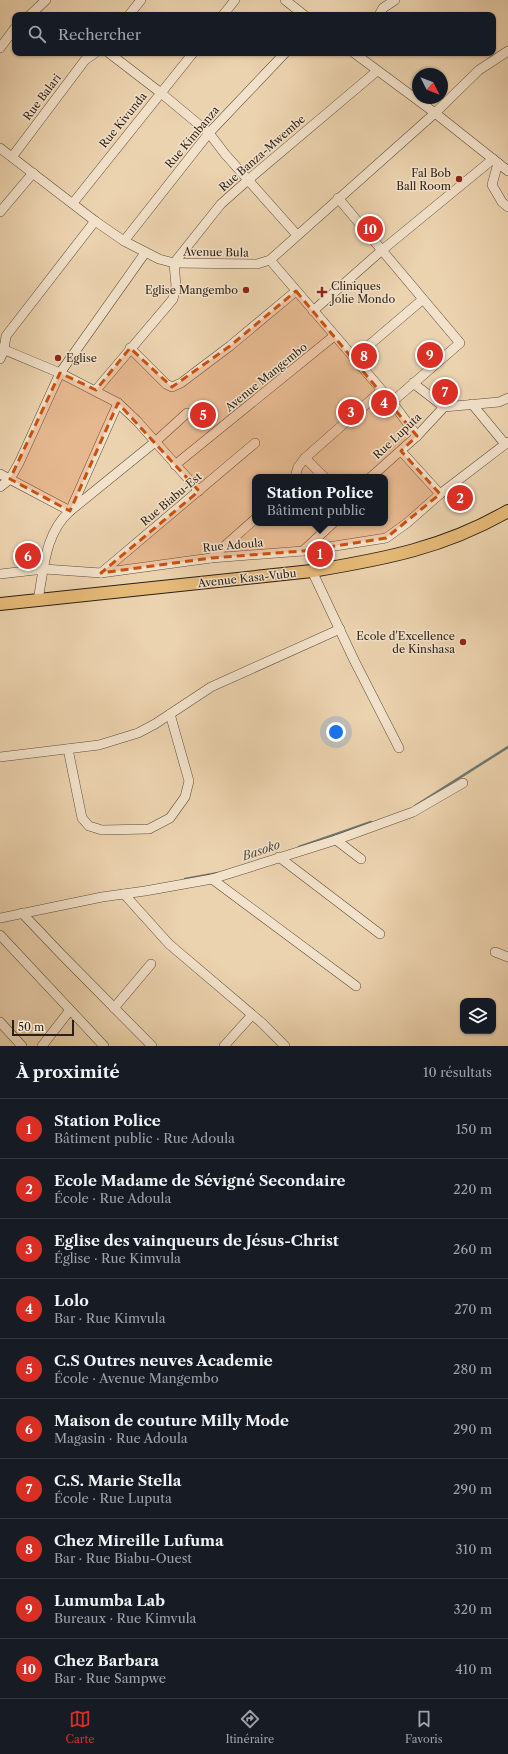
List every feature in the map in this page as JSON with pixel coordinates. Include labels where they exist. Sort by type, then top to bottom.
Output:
[{"type":"main road","name":"Avenue Kasa-Vubu","points":[[0,604],[312,571],[385,558],[417,551],[468,531],[508,512]]},
{"type":"street","points":[[33,12],[46,0]]},
{"type":"street","points":[[131,12],[141,0]]},
{"type":"street","points":[[225,12],[235,0]]},
{"type":"street","points":[[285,0],[300,12]]},
{"type":"street","points":[[381,12],[383,8],[395,0]]},
{"type":"street","points":[[0,48],[12,32]]},
{"type":"street","points":[[417,436],[392,402],[270,260],[297,234],[435,113],[479,70],[508,51]]},
{"type":"street","name":"Rue Balari","points":[[12,157],[85,60],[91,56]]},
{"type":"street","points":[[113,56],[209,132],[225,154],[297,234]]},
{"type":"street","name":"Rue Kivunda","points":[[73,203],[191,56]]},
{"type":"street","name":"Rue Kimbanza","points":[[124,241],[209,132],[282,56]]},
{"type":"street","points":[[359,56],[435,113],[508,171]]},
{"type":"street","name":"Rue Banza-Mwembe","points":[[174,263],[221,204],[377,71]]},
{"type":"street","name":"Avenue Bula","points":[[0,148],[124,241],[159,260],[174,263],[257,264],[270,260]]},
{"type":"street","points":[[496,161],[492,185],[502,202],[508,208]]},
{"type":"street","points":[[313,311],[382,251],[496,161]]},
{"type":"street","points":[[0,212],[33,173]]},
{"type":"street","points":[[338,198],[422,300],[460,343],[392,402]]},
{"type":"street","points":[[95,220],[6,336],[1,352],[60,373],[96,390],[118,403],[199,491]]},
{"type":"street","points":[[0,487],[10,479],[19,463],[60,373],[145,253]]},
{"type":"street","points":[[96,390],[173,299],[176,286],[174,263]]},
{"type":"street","points":[[130,348],[166,384],[172,387],[182,383],[230,346],[296,291]]},
{"type":"street","points":[[354,358],[422,300]]},
{"type":"street","name":"Avenue Mangembo","points":[[175,465],[334,336]]},
{"type":"street","points":[[413,383],[444,407],[499,402],[508,398]]},
{"type":"street","points":[[296,474],[298,467],[305,458],[381,391]]},
{"type":"street","points":[[70,511],[118,403]]},
{"type":"street","points":[[472,404],[506,443]]},
{"type":"street","name":"Rue Luputa","points":[[374,474],[417,436],[444,407]]},
{"type":"street","points":[[38,600],[51,537],[58,522],[155,442],[187,413]]},
{"type":"street","name":"Rue Biabu-Est","points":[[101,573],[255,443]]},
{"type":"street","name":"Rue Adoula","points":[[0,574],[44,569],[101,573],[211,558],[303,551],[386,538],[407,523],[440,494],[506,443]]},
{"type":"street","points":[[401,451],[440,494]]},
{"type":"street","points":[[305,458],[321,474]]},
{"type":"street","points":[[0,474],[70,511]]},
{"type":"street","points":[[211,558],[252,522]]},
{"type":"street","points":[[303,551],[330,526]]},
{"type":"street","points":[[312,571],[399,748]]},
{"type":"street","points":[[0,757],[99,746],[138,733],[211,687],[340,630]]},
{"type":"street","points":[[68,749],[82,818],[89,826],[102,830],[150,829],[170,818],[185,797],[189,781],[170,714]]},
{"type":"street","points":[[0,918],[102,897],[212,879],[336,840],[413,812],[463,783]]},
{"type":"street","points":[[336,840],[361,859]]},
{"type":"street","points":[[279,857],[380,934]]},
{"type":"street","points":[[212,879],[356,986]]},
{"type":"street","points":[[124,894],[169,944],[252,1015],[285,1046]]},
{"type":"street","points":[[22,913],[152,1046]]},
{"type":"street","points":[[0,935],[104,1046]]},
{"type":"street","points":[[495,952],[508,957]]},
{"type":"street","points":[[114,1008],[151,964]]},
{"type":"street","points":[[42,1046],[70,1010]]},
{"type":"street","points":[[224,1046],[252,1015]]},
{"type":"street","points":[[0,1022],[22,1046]]},
{"type":"highlighted area","points":[[296,291],[417,436],[401,451],[440,494],[386,538],[303,551],[211,558],[101,573],[199,491],[118,403],[70,511],[10,479],[60,373],[96,390],[130,348],[172,387],[230,346]]},
{"type":"waterway","name":"Basoko","points":[[415,806],[508,747]]},
{"type":"waterway","name":"Basoko","points":[[299,847],[371,822]]},
{"type":"waterway","name":"Basoko","points":[[185,879],[218,873]]},
{"type":"place","name":"Fal Bob Ball Room","points":[[459,179]]},
{"type":"place","name":"Chez Barbara","points":[[370,229]]},
{"type":"place","name":"Eglise Mangembo","points":[[246,290]]},
{"type":"place","name":"Cliniques Jolie Mondo","points":[[322,292]]},
{"type":"place","name":"Lumumba Lab","points":[[430,355]]},
{"type":"place","name":"Chez Mireille Lufuma","points":[[364,356]]},
{"type":"place","name":"Eglise","points":[[58,358]]},
{"type":"place","name":"C.S. Marie Stella","points":[[445,392]]},
{"type":"place","name":"Lolo","points":[[384,403]]},
{"type":"place","name":"Eglise des vainqueurs de Jésus-Christ","points":[[351,412]]},
{"type":"place","name":"C.S Outres neuves Academie","points":[[203,415]]},
{"type":"place","name":"Ecole Madame de Sévigné Secondaire","points":[[460,498]]},
{"type":"place","name":"Station Police","points":[[320,554]]},
{"type":"place","name":"Maison de couture Milly Mode","points":[[28,556]]},
{"type":"place","name":"Ecole d'Excellence de Kinshasa","points":[[463,642]]}]
